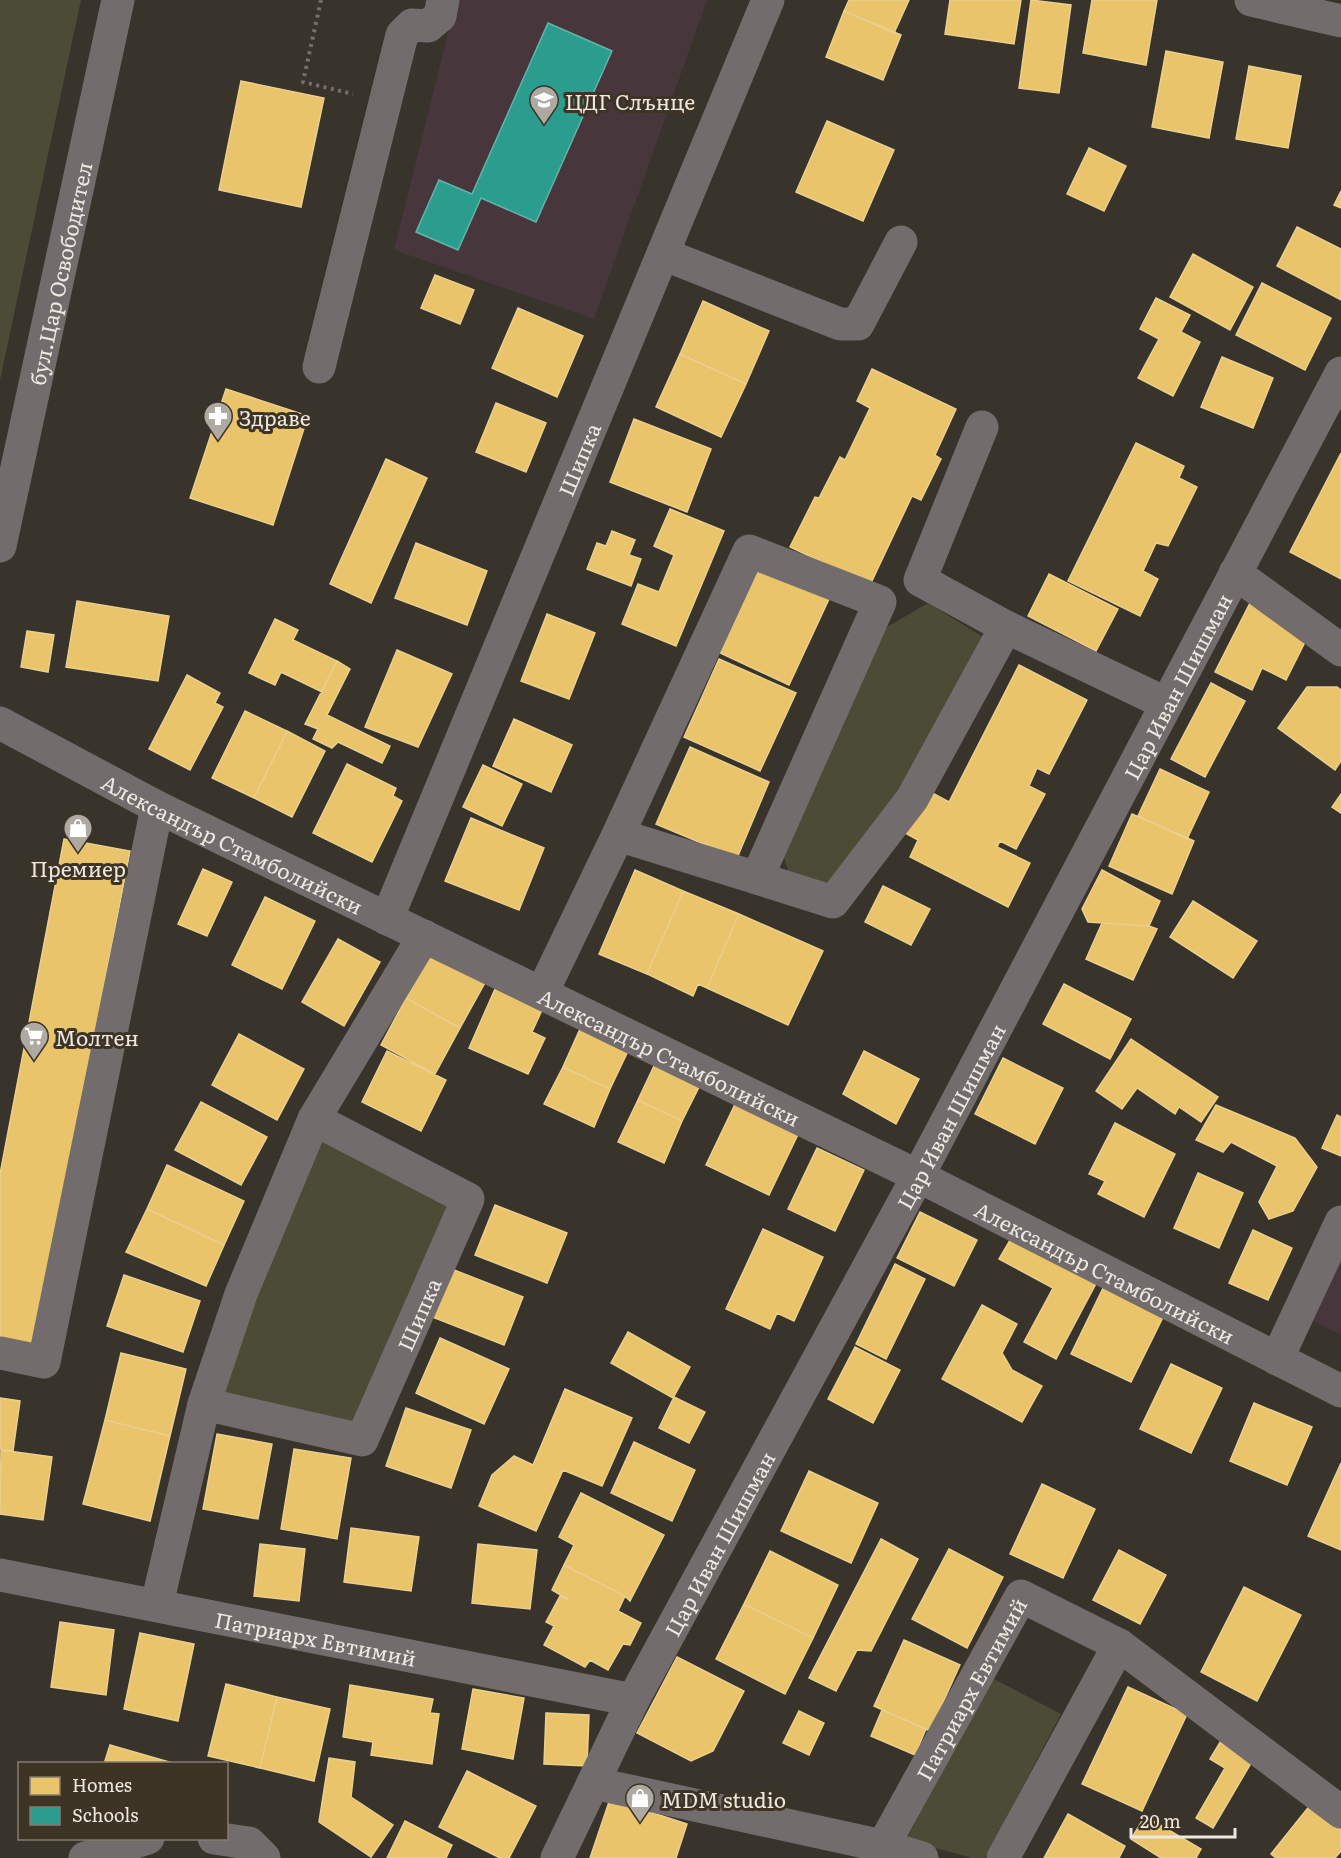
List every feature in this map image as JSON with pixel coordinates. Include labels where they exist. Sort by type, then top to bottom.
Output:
[{"type":"street","name":"бул.Цар Освободител","points":[[0,546],[118,0]]},
{"type":"street","points":[[319,367],[402,35],[412,25],[428,26],[440,16],[443,0]]},
{"type":"street","name":"Шипка","points":[[387,919],[768,0]]},
{"type":"street","points":[[1251,0],[1341,21]]},
{"type":"street","points":[[663,254],[840,324],[858,324],[901,243]]},
{"type":"street","name":"Цар Иван Шишман","points":[[557,1858],[633,1700],[918,1176],[1165,703],[1341,373]]},
{"type":"street","points":[[757,878],[880,602],[920,580],[982,427]]},
{"type":"street","points":[[542,993],[618,835],[749,551],[880,602]]},
{"type":"street","points":[[1235,573],[1341,651]]},
{"type":"street","points":[[920,580],[1006,627],[1165,703]]},
{"type":"street","points":[[618,835],[833,902],[912,799],[1006,627]]},
{"type":"street","name":"Александър Стамболийски","points":[[0,723],[157,807],[918,1176],[1341,1391]]},
{"type":"street","points":[[0,1353],[44,1362],[157,807]]},
{"type":"street","points":[[157,1604],[204,1404],[241,1294],[314,1119],[424,936]]},
{"type":"street","name":"Шипка","points":[[204,1404],[362,1440],[468,1199],[314,1119]]},
{"type":"street","points":[[1277,1359],[1341,1222]]},
{"type":"street","name":"Патриарх Евтимий","points":[[0,1575],[157,1604],[633,1700]]},
{"type":"street","name":"Патриарх Евтимий","points":[[883,1846],[1021,1596],[1119,1645],[1341,1812]]},
{"type":"street","points":[[1004,1858],[1119,1645]]},
{"type":"street","points":[[593,1783],[883,1846],[922,1858]]},
{"type":"street","points":[[85,1858],[145,1840]]},
{"type":"street","points":[[223,1840],[249,1843],[264,1858]]},
{"type":"path","points":[[321,0],[303,82],[386,102]]},
{"type":"shaded area","name":"ЦДГ Слънце","points":[[456,0],[707,0],[594,319],[394,250]]},
{"type":"shaded area","points":[[1341,1232],[1341,1335],[1301,1315]]},
{"type":"green space","points":[[0,0],[81,0],[0,380]]},
{"type":"green space","points":[[928,603],[983,637],[893,808],[846,872],[821,885],[789,875],[783,854],[882,630]]},
{"type":"green space","points":[[321,1131],[452,1198],[354,1430],[214,1400]]},
{"type":"green space","points":[[992,1678],[1061,1714],[985,1858],[972,1858],[906,1840]]},
{"type":"building: Homes","points":[[849,0],[909,0],[894,33],[844,11]]},
{"type":"building: Homes","points":[[950,0],[1021,0],[1014,44],[945,34]]},
{"type":"building: Homes","points":[[1031,0],[1071,5],[1059,93],[1019,88]]},
{"type":"building: Homes","points":[[1092,0],[1157,0],[1146,65],[1083,53]]},
{"type":"building: Homes","points":[[844,11],[901,35],[883,80],[826,57]]},
{"type":"building: Homes","points":[[1166,51],[1223,62],[1209,138],[1152,127]]},
{"type":"building: Homes","points":[[1249,66],[1301,76],[1288,148],[1236,139]]},
{"type":"building: Homes","points":[[241,81],[324,98],[301,207],[219,190]]},
{"type":"building: Homes","points":[[827,121],[894,150],[863,221],[796,192]]},
{"type":"building: Homes","points":[[1089,148],[1126,166],[1104,211],[1067,194]]},
{"type":"building: Homes","points":[[1341,191],[1341,208],[1334,205]]},
{"type":"building: Homes","points":[[1297,227],[1341,249],[1341,300],[1277,266]]},
{"type":"building: Homes","points":[[1193,254],[1253,287],[1230,330],[1170,297]]},
{"type":"building: Homes","points":[[435,275],[474,290],[460,324],[421,308]]},
{"type":"building: Homes","points":[[1262,283],[1331,318],[1305,370],[1236,335]]},
{"type":"building: Homes","points":[[1156,298],[1190,315],[1181,332],[1200,342],[1173,396],[1138,378],[1159,339],[1140,329]]},
{"type":"building: Homes","points":[[703,301],[769,331],[746,384],[680,354]]},
{"type":"building: Homes","points":[[518,308],[583,336],[557,397],[492,368]]},
{"type":"building: Homes","points":[[680,354],[746,384],[721,437],[656,407]]},
{"type":"building: Homes","points":[[1222,357],[1273,378],[1253,428],[1201,407]]},
{"type":"building: Homes","points":[[872,369],[956,409],[935,455],[941,459],[921,500],[912,496],[870,585],[790,547],[815,497],[819,498],[840,457],[845,460],[870,408],[857,401]]},
{"type":"building: Homes","points":[[226,389],[308,416],[273,525],[190,498]]},
{"type":"building: Homes","points":[[496,403],[546,423],[526,472],[476,452]]},
{"type":"building: Homes","points":[[634,419],[711,449],[687,512],[610,482]]},
{"type":"building: Homes","points":[[1136,443],[1184,466],[1179,478],[1197,487],[1168,546],[1156,543],[1143,571],[1158,579],[1140,616],[1068,581]]},
{"type":"building: Homes","points":[[1341,453],[1341,579],[1290,552]]},
{"type":"building: Homes","points":[[386,459],[427,478],[371,603],[330,584]]},
{"type":"building: Homes","points":[[670,509],[724,531],[676,646],[622,624],[638,584],[659,592],[674,555],[654,546]]},
{"type":"building: Homes","points":[[612,531],[635,540],[629,555],[641,559],[631,586],[587,569],[597,543],[606,546]]},
{"type":"building: Homes","points":[[416,543],[487,571],[467,625],[395,598]]},
{"type":"building: Homes","points":[[760,566],[830,597],[789,685],[720,653]]},
{"type":"building: Homes","points":[[1049,574],[1118,609],[1096,651],[1028,616]]},
{"type":"building: Homes","points":[[77,601],[169,616],[158,681],[66,667]]},
{"type":"building: Homes","points":[[1250,603],[1310,632],[1286,680],[1262,668],[1252,690],[1215,672]]},
{"type":"building: Homes","points":[[547,614],[595,633],[569,699],[521,681]]},
{"type":"building: Homes","points":[[275,619],[298,630],[293,640],[337,661],[322,692],[281,672],[275,685],[249,673]]},
{"type":"building: Homes","points":[[27,631],[54,635],[48,672],[21,667]]},
{"type":"building: Homes","points":[[397,650],[452,674],[418,747],[365,727]]},
{"type":"building: Homes","points":[[719,659],[796,693],[760,771],[684,737]]},
{"type":"building: Homes","points":[[337,661],[350,669],[327,715],[390,746],[382,763],[338,742],[332,748],[313,739],[318,729],[305,724]]},
{"type":"building: Homes","points":[[1019,665],[1087,700],[1049,774],[1037,768],[1029,786],[1045,794],[1016,849],[1000,841],[997,847],[1030,863],[1008,907],[910,857],[918,840],[905,833],[927,790],[949,802]]},
{"type":"building: Homes","points":[[187,675],[220,693],[215,703],[223,707],[190,770],[149,749]]},
{"type":"building: Homes","points":[[1211,683],[1245,701],[1205,777],[1171,759]]},
{"type":"building: Homes","points":[[1307,687],[1337,687],[1341,690],[1341,761],[1335,770],[1278,728]]},
{"type":"building: Homes","points":[[245,711],[287,731],[254,798],[212,778]]},
{"type":"building: Homes","points":[[514,719],[572,745],[551,792],[493,766]]},
{"type":"building: Homes","points":[[287,731],[325,751],[292,817],[254,798]]},
{"type":"building: Homes","points":[[690,747],[769,782],[737,858],[656,824]]},
{"type":"building: Homes","points":[[347,764],[396,788],[393,796],[402,801],[372,862],[313,833]]},
{"type":"building: Homes","points":[[483,765],[522,784],[502,826],[463,807]]},
{"type":"building: Homes","points":[[1160,769],[1209,792],[1187,839],[1138,816]]},
{"type":"building: Homes","points":[[1341,794],[1341,813],[1332,807]]},
{"type":"building: Homes","points":[[1132,814],[1194,841],[1172,894],[1109,866]]},
{"type":"building: Homes","points":[[471,818],[544,848],[519,910],[445,881]]},
{"type":"building: Homes","points":[[64,839],[130,851],[35,1346],[0,1340],[0,1174]]},
{"type":"building: Homes","points":[[203,869],[232,882],[207,936],[178,924]]},
{"type":"building: Homes","points":[[635,870],[683,891],[647,974],[599,954]]},
{"type":"building: Homes","points":[[1102,870],[1160,901],[1149,926],[1088,922],[1082,909]]},
{"type":"building: Homes","points":[[883,886],[930,909],[911,945],[865,922]]},
{"type":"building: Homes","points":[[683,891],[739,914],[707,988],[698,984],[693,996],[647,974]]},
{"type":"building: Homes","points":[[265,897],[315,921],[282,989],[232,965]]},
{"type":"building: Homes","points":[[1193,901],[1257,941],[1233,978],[1170,937]]},
{"type":"building: Homes","points":[[739,914],[823,951],[788,1025],[707,988]]},
{"type":"building: Homes","points":[[1102,923],[1149,926],[1157,929],[1133,980],[1086,959]]},
{"type":"building: Homes","points":[[338,939],[380,962],[344,1026],[302,1002]]},
{"type":"building: Homes","points":[[433,950],[487,979],[460,1028],[406,998]]},
{"type":"building: Homes","points":[[1064,984],[1131,1019],[1110,1059],[1043,1024]]},
{"type":"building: Homes","points":[[495,989],[542,1010],[532,1032],[545,1038],[528,1074],[469,1048]]},
{"type":"building: Homes","points":[[406,998],[460,1028],[435,1074],[381,1045]]},
{"type":"building: Homes","points":[[580,1029],[628,1051],[610,1089],[563,1067]]},
{"type":"building: Homes","points":[[239,1034],[304,1069],[277,1120],[212,1085]]},
{"type":"building: Homes","points":[[1131,1039],[1218,1097],[1201,1122],[1179,1107],[1175,1114],[1137,1088],[1122,1109],[1096,1091]]},
{"type":"building: Homes","points":[[387,1051],[446,1080],[421,1131],[362,1102]]},
{"type":"building: Homes","points":[[864,1051],[919,1079],[896,1124],[843,1094]]},
{"type":"building: Homes","points":[[1003,1058],[1063,1088],[1035,1144],[975,1114]]},
{"type":"building: Homes","points":[[654,1066],[699,1087],[682,1121],[638,1100]]},
{"type":"building: Homes","points":[[563,1067],[610,1089],[594,1127],[544,1104]]},
{"type":"building: Homes","points":[[738,1098],[801,1128],[769,1195],[706,1165]]},
{"type":"building: Homes","points":[[638,1100],[682,1121],[664,1163],[618,1142]]},
{"type":"building: Homes","points":[[201,1102],[267,1137],[241,1185],[175,1150]]},
{"type":"building: Homes","points":[[1216,1105],[1295,1138],[1317,1167],[1293,1211],[1269,1219],[1259,1202],[1277,1166],[1231,1142],[1223,1152],[1196,1140]]},
{"type":"building: Homes","points":[[1337,1115],[1341,1117],[1341,1156],[1322,1148]]},
{"type":"building: Homes","points":[[1115,1123],[1175,1154],[1144,1217],[1098,1194],[1105,1181],[1089,1174]]},
{"type":"building: Homes","points":[[817,1148],[864,1170],[835,1231],[788,1209]]},
{"type":"building: Homes","points":[[167,1165],[244,1201],[224,1245],[147,1209]]},
{"type":"building: Homes","points":[[1198,1173],[1243,1193],[1219,1248],[1174,1228]]},
{"type":"building: Homes","points":[[495,1205],[567,1233],[547,1283],[475,1255]]},
{"type":"building: Homes","points":[[147,1209],[224,1245],[206,1286],[126,1252]]},
{"type":"building: Homes","points":[[920,1212],[977,1240],[954,1286],[897,1258]]},
{"type":"building: Homes","points":[[763,1229],[823,1257],[794,1321],[777,1313],[770,1329],[726,1309]]},
{"type":"building: Homes","points":[[1016,1230],[1100,1276],[1056,1359],[1024,1342],[1053,1288],[999,1259]]},
{"type":"building: Homes","points":[[1253,1230],[1292,1248],[1268,1300],[1229,1283]]},
{"type":"building: Homes","points":[[895,1264],[925,1279],[886,1359],[856,1344]]},
{"type":"building: Homes","points":[[449,1268],[523,1297],[504,1345],[430,1316]]},
{"type":"building: Homes","points":[[124,1275],[200,1301],[183,1352],[107,1326]]},
{"type":"building: Homes","points":[[1108,1278],[1168,1307],[1131,1382],[1071,1354]]},
{"type":"building: Homes","points":[[982,1305],[1017,1324],[1002,1353],[1012,1370],[1042,1386],[1022,1422],[942,1379]]},
{"type":"building: Homes","points":[[628,1332],[690,1367],[673,1398],[611,1363]]},
{"type":"building: Homes","points":[[440,1338],[509,1369],[484,1424],[416,1393]]},
{"type":"building: Homes","points":[[855,1347],[900,1370],[873,1423],[828,1399]]},
{"type":"building: Homes","points":[[121,1353],[186,1369],[170,1436],[105,1420]]},
{"type":"building: Homes","points":[[1171,1364],[1222,1388],[1191,1453],[1140,1429]]},
{"type":"building: Homes","points":[[565,1389],[632,1418],[602,1486],[563,1470],[536,1531],[479,1506],[492,1475],[514,1456],[533,1465]]},
{"type":"building: Homes","points":[[674,1397],[705,1412],[689,1443],[659,1428]]},
{"type":"building: Homes","points":[[0,1398],[20,1401],[13,1451],[0,1449]]},
{"type":"building: Homes","points":[[1254,1403],[1312,1427],[1287,1485],[1230,1461]]},
{"type":"building: Homes","points":[[406,1408],[471,1430],[451,1488],[386,1466]]},
{"type":"building: Homes","points":[[105,1420],[170,1436],[150,1521],[83,1504]]},
{"type":"building: Homes","points":[[217,1434],[272,1444],[258,1519],[203,1509]]},
{"type":"building: Homes","points":[[634,1442],[695,1470],[672,1521],[611,1493]]},
{"type":"building: Homes","points":[[294,1449],[351,1458],[337,1539],[281,1529]]},
{"type":"building: Homes","points":[[1,1450],[52,1457],[43,1520],[0,1514]]},
{"type":"building: Homes","points":[[1341,1463],[1341,1550],[1308,1536]]},
{"type":"building: Homes","points":[[809,1471],[878,1503],[851,1563],[781,1531]]},
{"type":"building: Homes","points":[[1042,1484],[1095,1509],[1063,1578],[1010,1554]]},
{"type":"building: Homes","points":[[581,1493],[664,1535],[630,1601],[625,1596],[564,1565],[574,1545],[559,1537]]},
{"type":"building: Homes","points":[[351,1528],[419,1537],[411,1591],[344,1582]]},
{"type":"building: Homes","points":[[881,1539],[918,1559],[871,1651],[857,1650],[836,1691],[809,1678]]},
{"type":"building: Homes","points":[[260,1544],[305,1549],[299,1601],[254,1596]]},
{"type":"building: Homes","points":[[478,1544],[537,1550],[530,1609],[472,1603]]},
{"type":"building: Homes","points":[[949,1549],[1003,1577],[967,1648],[912,1619]]},
{"type":"building: Homes","points":[[1119,1550],[1166,1575],[1140,1624],[1093,1600]]},
{"type":"building: Homes","points":[[770,1551],[838,1585],[813,1638],[744,1604]]},
{"type":"building: Homes","points":[[564,1565],[625,1596],[618,1611],[641,1623],[630,1645],[623,1644],[608,1670],[590,1660],[585,1667],[544,1645],[554,1626],[546,1622],[560,1596],[569,1600],[552,1590]]},
{"type":"building: Homes","points":[[1244,1587],[1301,1615],[1257,1701],[1201,1672]]},
{"type":"building: Homes","points":[[744,1604],[813,1638],[785,1694],[716,1659]]},
{"type":"building: Homes","points":[[60,1622],[114,1630],[106,1695],[51,1687]]},
{"type":"building: Homes","points":[[140,1633],[194,1644],[178,1721],[124,1709]]},
{"type":"building: Homes","points":[[904,1640],[960,1665],[930,1731],[874,1706]]},
{"type":"building: Homes","points":[[677,1657],[744,1691],[713,1751],[691,1761],[637,1733]]},
{"type":"building: Homes","points":[[226,1684],[277,1697],[260,1768],[208,1756]]},
{"type":"building: Homes","points":[[350,1685],[433,1699],[430,1713],[439,1714],[432,1764],[371,1755],[373,1742],[343,1737]]},
{"type":"building: Homes","points":[[1128,1687],[1187,1714],[1142,1811],[1082,1784]]},
{"type":"building: Homes","points":[[473,1689],[524,1698],[513,1759],[462,1749]]},
{"type":"building: Homes","points":[[277,1697],[330,1709],[314,1781],[260,1768]]},
{"type":"building: Homes","points":[[882,1710],[926,1729],[915,1755],[871,1736]]},
{"type":"building: Homes","points":[[799,1711],[824,1723],[809,1755],[783,1743]]},
{"type":"building: Homes","points":[[546,1713],[589,1715],[587,1766],[544,1764]]},
{"type":"building: Homes","points":[[1222,1739],[1254,1758],[1213,1828],[1196,1818],[1225,1768],[1210,1759]]},
{"type":"building: Homes","points":[[110,1745],[169,1762],[105,1762]]},
{"type":"building: Homes","points":[[329,1758],[355,1762],[351,1797],[393,1825],[371,1857],[319,1822]]},
{"type":"building: Homes","points":[[467,1771],[536,1806],[509,1858],[500,1858],[439,1827]]},
{"type":"building: Homes","points":[[610,1799],[687,1824],[676,1858],[590,1858]]},
{"type":"building: Homes","points":[[1311,1804],[1341,1828],[1341,1851],[1335,1858],[1276,1858],[1271,1854]]},
{"type":"building: Homes","points":[[1068,1814],[1125,1846],[1119,1858],[1044,1858]]},
{"type":"building: Homes","points":[[1145,1816],[1201,1849],[1196,1858],[1161,1858],[1131,1839]]},
{"type":"building: Homes","points":[[405,1821],[452,1845],[446,1858],[387,1858]]},
{"type":"building: Schools","name":"ЦДГ Слънце","points":[[548,23],[612,51],[536,222],[481,198],[458,250],[416,232],[439,180],[472,194]]},
{"type":"place","name":"ЦДГ Слънце","points":[[544,126]]},
{"type":"place","name":"Здраве","points":[[218,442]]},
{"type":"place","name":"Премиер","points":[[78,854]]},
{"type":"place","name":"Молтен","points":[[34,1062]]},
{"type":"place","name":"MDM studio","points":[[640,1824]]}]
